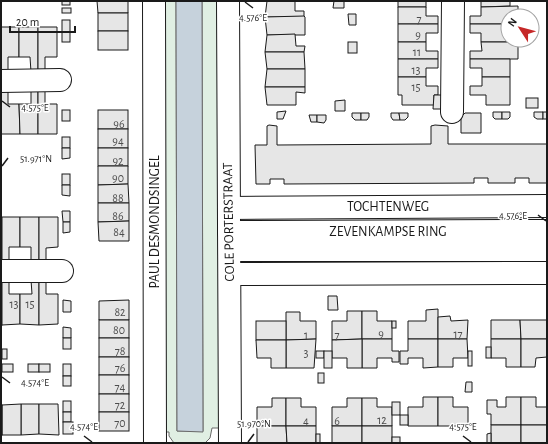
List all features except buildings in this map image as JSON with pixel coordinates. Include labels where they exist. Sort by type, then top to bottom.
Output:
[{"type":"street","name":"PAUL DESMONDSINGEL","points":[[154,1],[155,443]]},
{"type":"street","name":"COLE PORTERSTRAAT","points":[[228,1],[230,443]]},
{"type":"street","points":[[452,112],[453,1]]},
{"type":"street","points":[[1,81],[60,80]]},
{"type":"street","name":"TOCHTENWEG","points":[[228,208],[547,206]]},
{"type":"street","name":"ZEVENKAMPSE RING","points":[[229,241],[547,231]]},
{"type":"street","name":"ZEVENKAMPSE RING","points":[[229,241],[547,250]]},
{"type":"street","points":[[1,272],[62,272]]},
{"type":"street","points":[[230,274],[547,273]]},
{"type":"green space","points":[[160,1],[176,1],[177,431],[203,431],[202,1],[218,1],[219,428],[212,428],[210,438],[205,443],[174,443],[169,436],[169,432],[161,432]]},
{"type":"shaded area","points":[[176,1],[202,1],[203,432],[177,431]]}]
